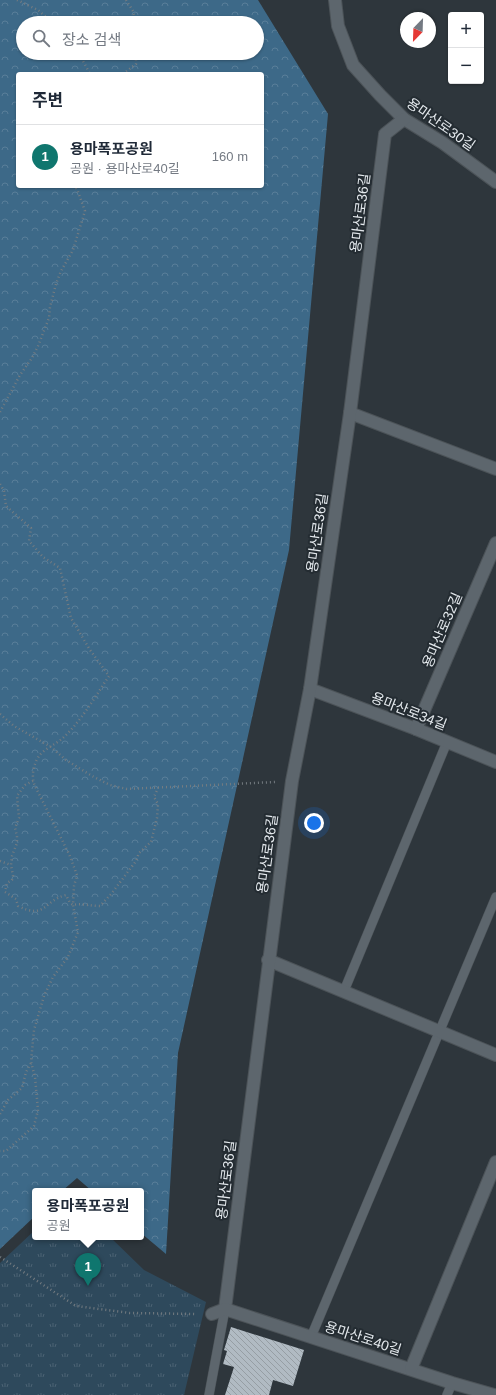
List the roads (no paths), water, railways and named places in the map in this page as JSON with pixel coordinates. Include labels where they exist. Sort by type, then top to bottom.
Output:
[{"type":"street","name":"용마산로30길","points":[[335,0],[338,26],[353,65],[404,119],[444,143],[496,182]]},
{"type":"street","name":"용마산로36길","points":[[225,1309],[268,960],[292,781],[310,689],[350,413],[385,134],[404,119]]},
{"type":"street","points":[[350,413],[496,470]]},
{"type":"street","name":"용마산로32길","points":[[416,729],[496,543]]},
{"type":"street","name":"용마산로34길","points":[[310,689],[416,729],[496,762]]},
{"type":"street","points":[[268,960],[496,1055]]},
{"type":"street","points":[[411,1369],[496,1162]]},
{"type":"street","points":[[212,1314],[225,1309]]},
{"type":"street","name":"용마산로40길","points":[[225,1309],[452,1383],[494,1395]]},
{"type":"lane","points":[[344,991],[447,742]]},
{"type":"lane","points":[[311,1337],[496,897]]},
{"type":"lane","points":[[209,1395],[225,1309]]},
{"type":"lane","points":[[447,1395],[452,1383]]},
{"type":"place","name":"용마폭포공원","points":[[88,1286]]}]
